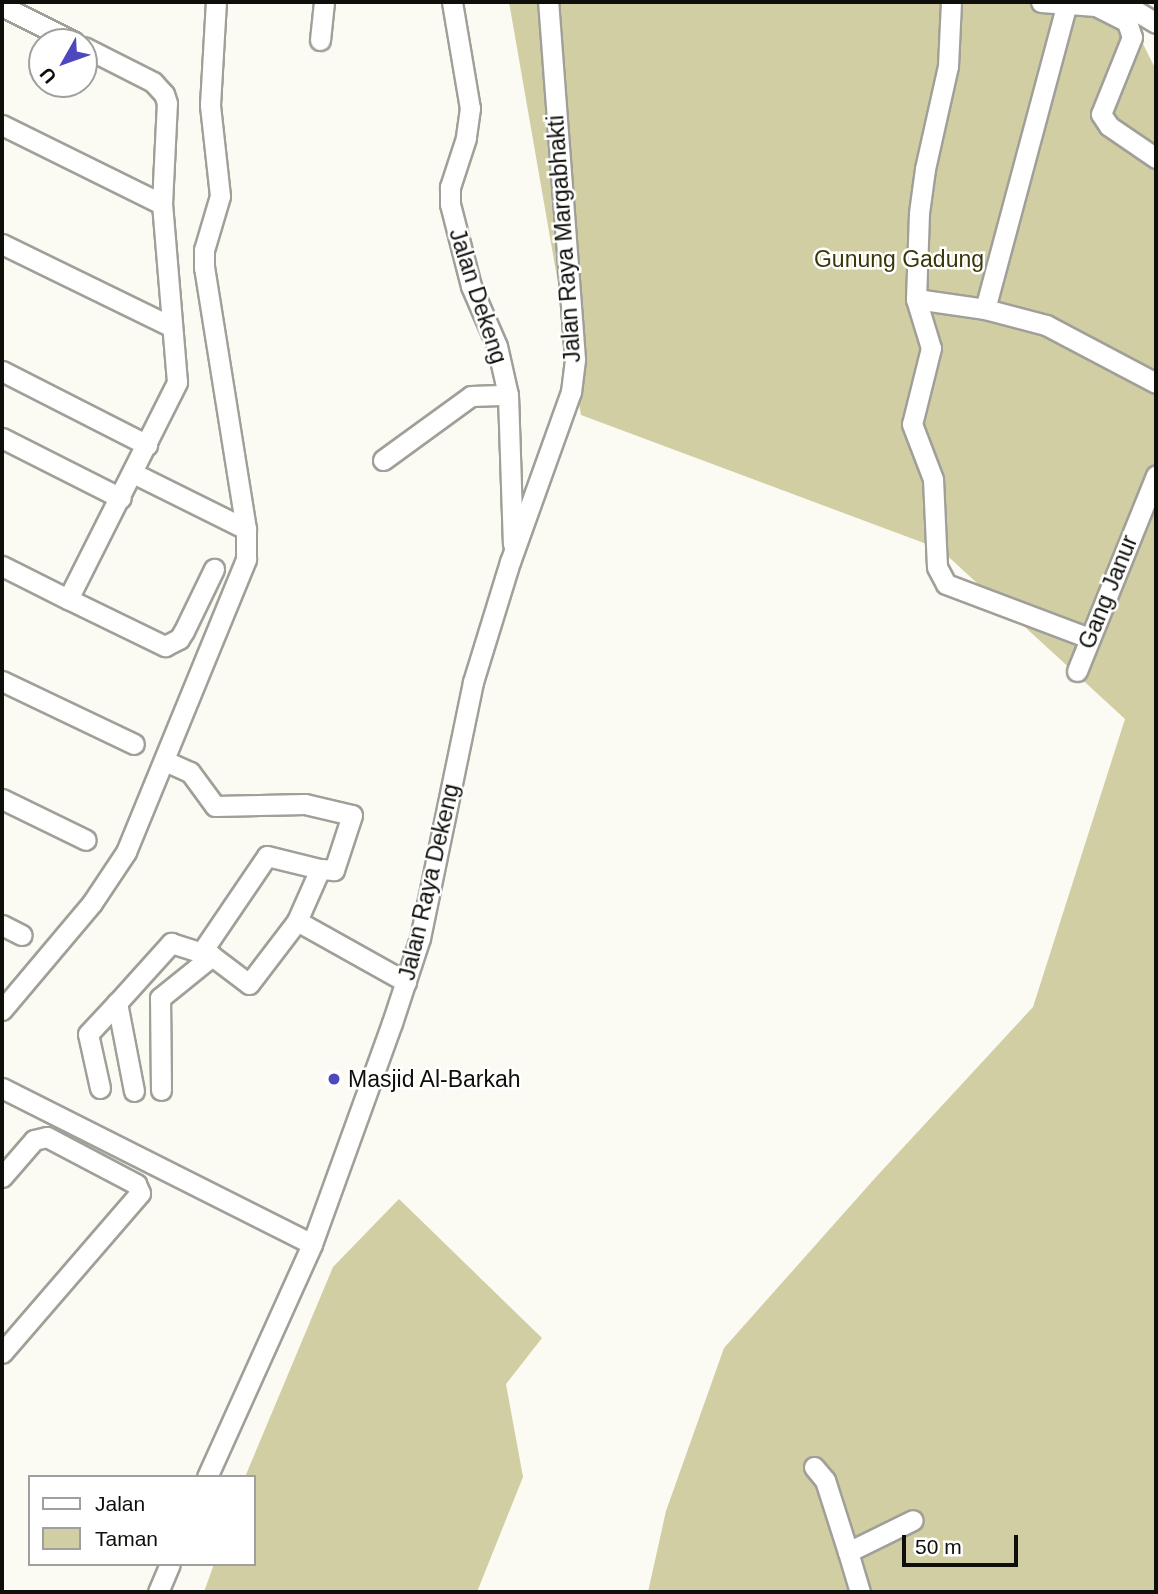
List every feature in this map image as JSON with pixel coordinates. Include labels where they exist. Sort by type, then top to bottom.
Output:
[{"type":"street","points":[[2,1010],[70,931],[112,876],[137,828],[242,573],[247,546],[246,529],[204,268],[204,250],[220,196],[211,105],[216,2]]},
{"type":"street","points":[[320,40],[324,2]]},
{"type":"street","name":"Jalan Dekeng","points":[[452,2],[470,108],[466,138],[450,187],[450,204],[471,286],[497,346],[508,395],[513,552]]},
{"type":"street","name":"Jalan Raya Margabhakti","points":[[501,590],[571,392],[575,359],[548,2]]},
{"type":"street","points":[[951,2],[948,66],[920,202],[916,299],[930,348],[913,431],[933,479],[937,567],[946,584],[1089,638]]},
{"type":"street","points":[[1041,2],[1067,2],[1106,9],[1131,8],[1156,23]]},
{"type":"street","points":[[985,309],[1067,2]]},
{"type":"street","points":[[2,6],[46,28]]},
{"type":"street","points":[[1106,9],[1127,22],[1132,37],[1101,114],[1109,125],[1156,158]]},
{"type":"street","points":[[68,599],[177,382],[170,326],[162,204],[167,103],[164,94],[153,82],[98,54]]},
{"type":"street","points":[[2,125],[162,204]]},
{"type":"street","points":[[2,244],[170,326]]},
{"type":"street","points":[[916,299],[985,309],[1046,325],[1156,383]]},
{"type":"street","points":[[2,371],[148,444]]},
{"type":"street","points":[[383,460],[471,396],[508,395]]},
{"type":"street","points":[[2,438],[121,498]]},
{"type":"street","points":[[133,473],[246,529]]},
{"type":"street","name":"Gang Janur","points":[[1077,671],[1156,475]]},
{"type":"street","points":[[2,566],[164,646],[172,643],[184,631],[214,569]]},
{"type":"street","name":"Jalan Raya Dekeng","points":[[208,1475],[312,1244],[406,982],[420,938],[473,682],[501,590]]},
{"type":"street","points":[[2,681],[134,744]]},
{"type":"street","points":[[161,1090],[160,998],[206,954],[267,856],[334,870],[352,816],[305,804],[215,806],[190,772],[164,761]]},
{"type":"street","points":[[2,799],[86,840]]},
{"type":"street","points":[[100,1088],[88,1034],[171,943],[206,954],[249,984],[297,921],[320,869]]},
{"type":"street","points":[[297,921],[406,982]]},
{"type":"street","points":[[2,925],[22,935]]},
{"type":"street","points":[[117,1003],[134,1091]]},
{"type":"street","points":[[2,1088],[312,1244]]},
{"type":"street","points":[[2,1177],[34,1140],[47,1137],[136,1184],[140,1193],[2,1353]]},
{"type":"street","points":[[814,1467],[825,1480],[860,1592]]},
{"type":"street","points":[[848,1552],[913,1520]]},
{"type":"street","points":[[158,1592],[169,1566]]},
{"type":"green space","name":"Gunung Gadung","points":[[509,2],[1122,2],[1156,70],[1156,1592],[648,1592],[666,1511],[724,1348],[876,1177],[1033,1007],[1125,719],[940,549],[581,415]]},
{"type":"green space","points":[[399,1199],[542,1338],[506,1384],[523,1477],[477,1592],[204,1592],[213,1566],[256,1566],[256,1475],[246,1475],[333,1267]]},
{"type":"place","name":"Masjid Al-Barkah","points":[[334,1079]]}]
